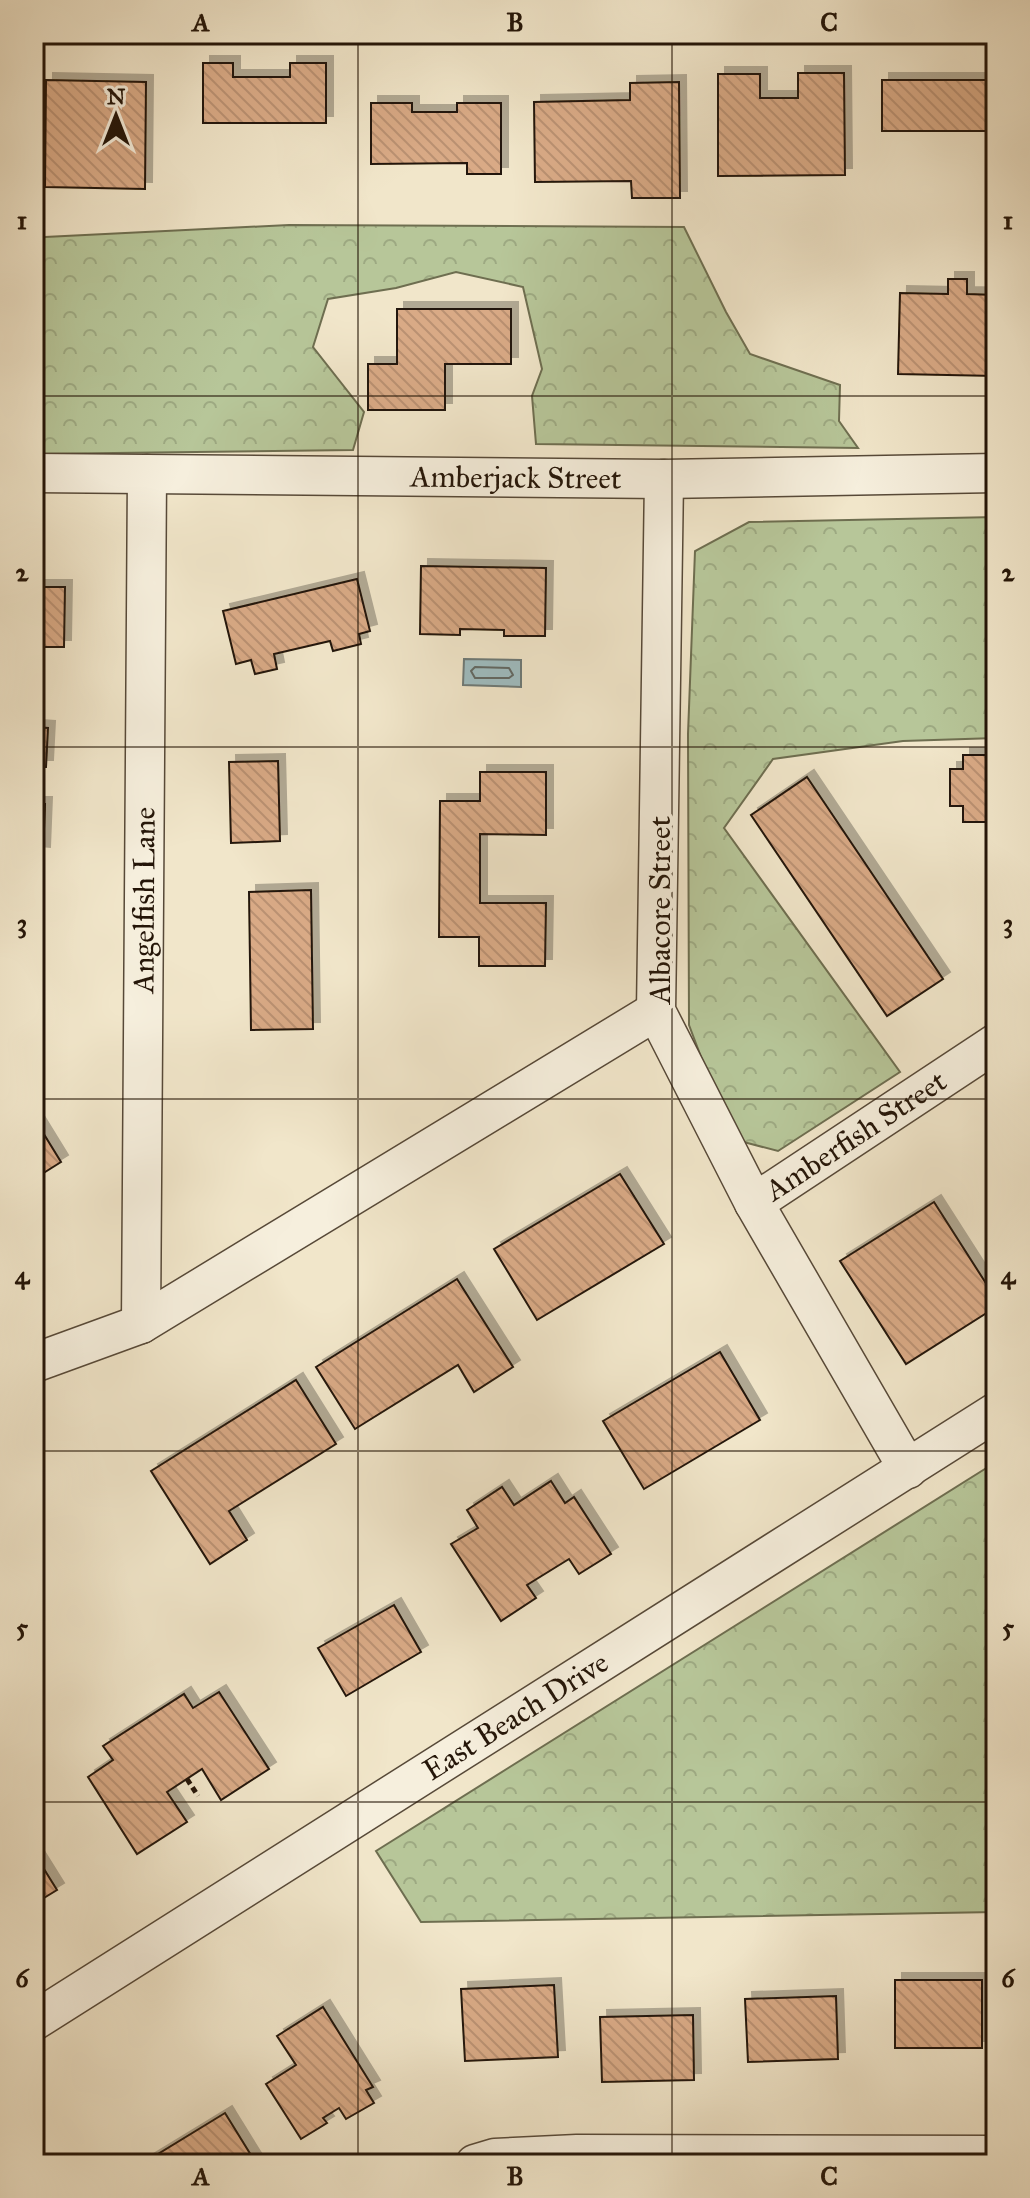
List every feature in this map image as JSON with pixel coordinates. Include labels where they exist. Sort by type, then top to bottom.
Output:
[{"type":"street","name":"Amberjack Street","points":[[34,473],[664,479],[996,473]]},
{"type":"street","name":"Angelfish Lane","points":[[141,1324],[147,474]]},
{"type":"street","name":"Albacore Street","points":[[664,479],[656,1011],[754,1203],[908,1469]]},
{"type":"street","points":[[34,1363],[141,1324],[656,1011]]},
{"type":"street","name":"Amberfish Street","points":[[754,1203],[996,1043]]},
{"type":"street","name":"East Beach Drive","points":[[34,2021],[996,1412]]},
{"type":"street","points":[[475,2164],[495,2158],[577,2154],[996,2155]]},
{"type":"path","points":[[187,1779],[198,1796]]},
{"type":"green space","points":[[289,225],[684,227],[750,354],[840,385],[839,421],[858,448],[536,444],[532,396],[542,369],[523,287],[456,272],[396,288],[328,299],[313,347],[364,412],[353,450],[34,454],[34,246],[45,237]]},
{"type":"green space","points":[[996,517],[996,738],[903,741],[773,759],[724,828],[900,1072],[778,1151],[732,1139],[689,1025],[688,734],[695,551],[749,522]]},
{"type":"green space","points":[[996,1462],[996,1912],[421,1922],[376,1851]]},
{"type":"water","points":[[464,659],[521,660],[521,687],[463,685]]},
{"type":"building","points":[[203,63],[233,63],[233,77],[290,77],[290,63],[326,63],[326,123],[203,123]]},
{"type":"building","points":[[798,73],[844,73],[845,175],[718,176],[718,74],[760,74],[760,98],[798,98]]},
{"type":"building","points":[[46,80],[146,82],[145,189],[45,187]]},
{"type":"building","points":[[882,80],[996,80],[996,131],[882,131]]},
{"type":"building","points":[[679,82],[680,198],[632,198],[631,181],[535,182],[534,102],[630,100],[630,83]]},
{"type":"building","points":[[371,103],[412,103],[412,112],[457,112],[457,103],[501,103],[501,174],[467,174],[467,163],[371,164]]},
{"type":"building","points":[[948,279],[967,279],[967,294],[996,295],[996,376],[898,374],[900,293],[948,294]]},
{"type":"building","points":[[397,309],[511,309],[511,364],[445,364],[445,410],[368,410],[368,364],[397,364]]},
{"type":"building","points":[[421,566],[546,568],[545,636],[504,636],[504,630],[460,629],[460,635],[420,634]]},
{"type":"building","points":[[357,579],[370,631],[359,634],[361,644],[333,651],[330,641],[274,654],[277,669],[255,674],[251,660],[236,664],[223,611]]},
{"type":"building","points":[[34,587],[65,587],[64,647],[34,647]]},
{"type":"building","points":[[34,727],[48,728],[46,767],[34,767]]},
{"type":"building","points":[[963,755],[996,755],[996,822],[963,822],[963,806],[950,806],[950,769],[963,769]]},
{"type":"building","points":[[278,761],[280,841],[231,843],[229,762]]},
{"type":"building","points":[[480,772],[546,772],[546,835],[480,834],[480,903],[546,903],[545,966],[479,966],[479,937],[439,937],[440,801],[480,801]]},
{"type":"building","points":[[807,777],[943,979],[887,1016],[751,815]]},
{"type":"building","points":[[34,804],[45,804],[43,854],[34,853]]},
{"type":"building","points":[[311,890],[313,1029],[251,1030],[249,892]]},
{"type":"building","points":[[34,1118],[61,1162],[34,1179]]},
{"type":"building","points":[[620,1174],[664,1244],[537,1320],[494,1249]]},
{"type":"building","points":[[934,1202],[996,1299],[996,1307],[906,1364],[840,1261]]},
{"type":"building","points":[[457,1279],[513,1367],[474,1392],[458,1365],[355,1429],[316,1367]]},
{"type":"building","points":[[720,1352],[760,1420],[644,1489],[603,1421]]},
{"type":"building","points":[[296,1380],[336,1444],[229,1511],[247,1540],[210,1564],[151,1471]]},
{"type":"building","points":[[551,1481],[565,1503],[574,1497],[611,1554],[579,1574],[569,1559],[527,1585],[536,1598],[501,1621],[451,1544],[478,1528],[467,1510],[502,1487],[514,1505]]},
{"type":"building","points":[[394,1605],[421,1652],[346,1696],[318,1648]]},
{"type":"building","points":[[219,1692],[269,1769],[221,1800],[202,1769],[167,1792],[187,1822],[137,1854],[88,1777],[113,1760],[103,1746],[184,1694],[193,1708]]},
{"type":"building","points":[[34,1853],[57,1890],[34,1904]]},
{"type":"building","points":[[895,1980],[982,1980],[982,2048],[895,2048]]},
{"type":"building","points":[[554,1985],[558,2057],[465,2061],[461,1989]]},
{"type":"building","points":[[836,1996],[838,2059],[748,2062],[745,1999]]},
{"type":"building","points":[[323,2007],[373,2087],[366,2090],[374,2103],[346,2119],[339,2108],[323,2118],[327,2123],[301,2139],[266,2084],[296,2065],[277,2036]]},
{"type":"building","points":[[693,2015],[694,2080],[602,2082],[600,2017]]},
{"type":"building","points":[[225,2113],[254,2160],[247,2164],[145,2162]]}]
